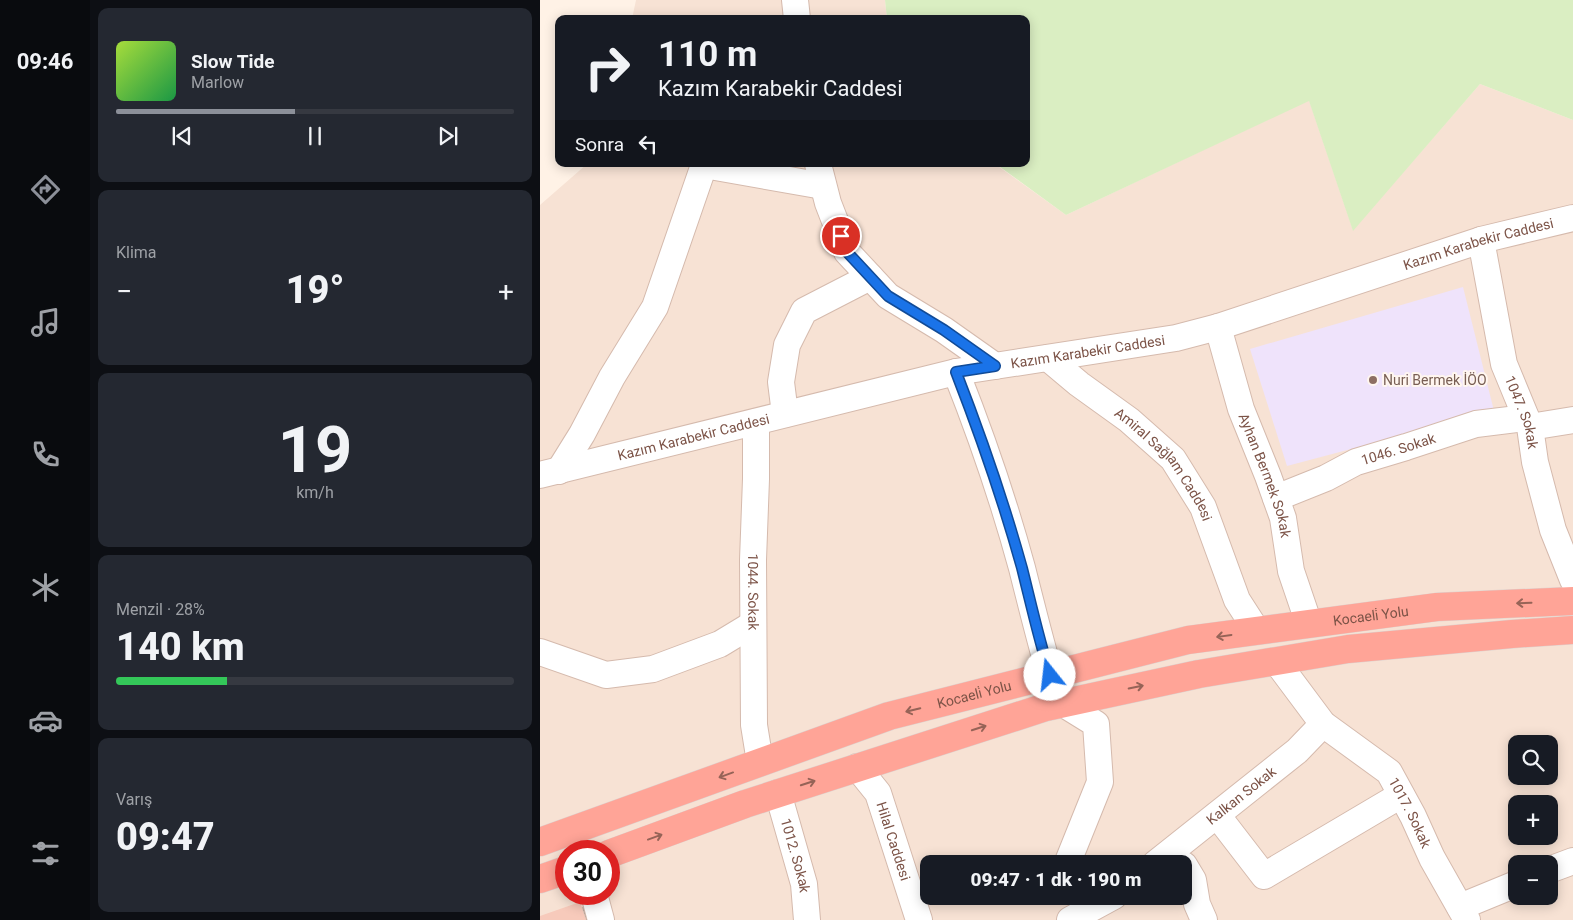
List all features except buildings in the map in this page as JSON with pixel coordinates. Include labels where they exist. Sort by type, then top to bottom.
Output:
[{"type":"highway","name":"Kocaeli̇ Yolu","points":[[540,842],[889,716],[1188,640],[1437,607],[1573,601]]},
{"type":"highway","points":[[620,850],[778,793],[1062,703],[1199,674],[1283,671],[1348,649],[1573,630]]},
{"type":"highway","points":[[540,879],[555,874]]},
{"type":"street","points":[[795,0],[797,15]]},
{"type":"street","points":[[546,479],[582,434],[612,377],[655,307],[703,167]]},
{"type":"street","points":[[727,167],[820,175],[828,203],[847,252],[888,296],[944,330],[995,366]]},
{"type":"street","name":"Kazım Karabekir Caddesi","points":[[546,479],[785,414],[956,372],[1176,338],[1218,327],[1481,240],[1573,218]]},
{"type":"street","name":"1047. Sokak","points":[[1481,240],[1504,364],[1528,423],[1535,462],[1551,522],[1573,580]]},
{"type":"street","points":[[785,414],[781,382],[787,346],[804,311],[870,277]]},
{"type":"street","name":"Ayhan Bermek Sokak","points":[[1218,327],[1241,409],[1283,518],[1291,571],[1309,624]]},
{"type":"street","name":"Amiral Sağlam Caddesi","points":[[1048,358],[1079,384],[1129,420],[1173,459],[1202,507],[1237,600],[1257,631]]},
{"type":"street","points":[[956,372],[1000,498],[1050,675]]},
{"type":"street","name":"1046. Sokak","points":[[1276,498],[1326,478],[1356,462],[1476,424],[1573,420]]},
{"type":"street","name":"1044. Sokak","points":[[756,422],[753,560],[754,725],[760,762]]},
{"type":"street","points":[[540,652],[606,675],[652,669],[720,644],[753,624]]},
{"type":"street","name":"1017. Sokak","points":[[1283,671],[1323,724],[1389,772],[1432,858],[1463,914]]},
{"type":"street","points":[[1062,703],[1096,724],[1100,782],[1072,855]]},
{"type":"street","name":"Kalkan Sokak","points":[[1180,855],[1217,815],[1297,751],[1323,724]]},
{"type":"street","name":"Hilal Caddesi","points":[[857,767],[878,793],[919,920]]},
{"type":"street","name":"1012. Sokak","points":[[778,793],[804,884],[807,920]]},
{"type":"street","points":[[1217,815],[1264,876],[1401,795]]},
{"type":"street","points":[[1558,867],[1573,861]]},
{"type":"street","points":[[1192,879],[1197,904],[1204,920]]},
{"type":"street","points":[[1463,914],[1508,889]]},
{"type":"street","points":[[597,905],[600,920]]},
{"type":"shaded area","points":[[636,0],[885,0],[887,15],[633,15]]},
{"type":"shaded area","points":[[1480,84],[1573,120],[1573,920],[540,920],[540,205],[584,167],[999,167],[1066,215],[1309,100],[1353,230]]},
{"type":"shaded area","name":"Nuri Bermek İÖO","points":[[1463,287],[1494,411],[1287,466],[1250,349]]},
{"type":"green space","points":[[885,0],[1573,0],[1573,120],[1480,84],[1353,231],[1309,101],[1066,215],[1000,167],[1030,167],[1030,15],[887,15]]},
{"type":"place","name":"Nuri Bermek İÖO","points":[[1373,380]]},
{"type":"route","points":[[841,236],[847,252],[888,296],[944,330],[995,366],[956,372],[1000,498],[1050,675]]}]
